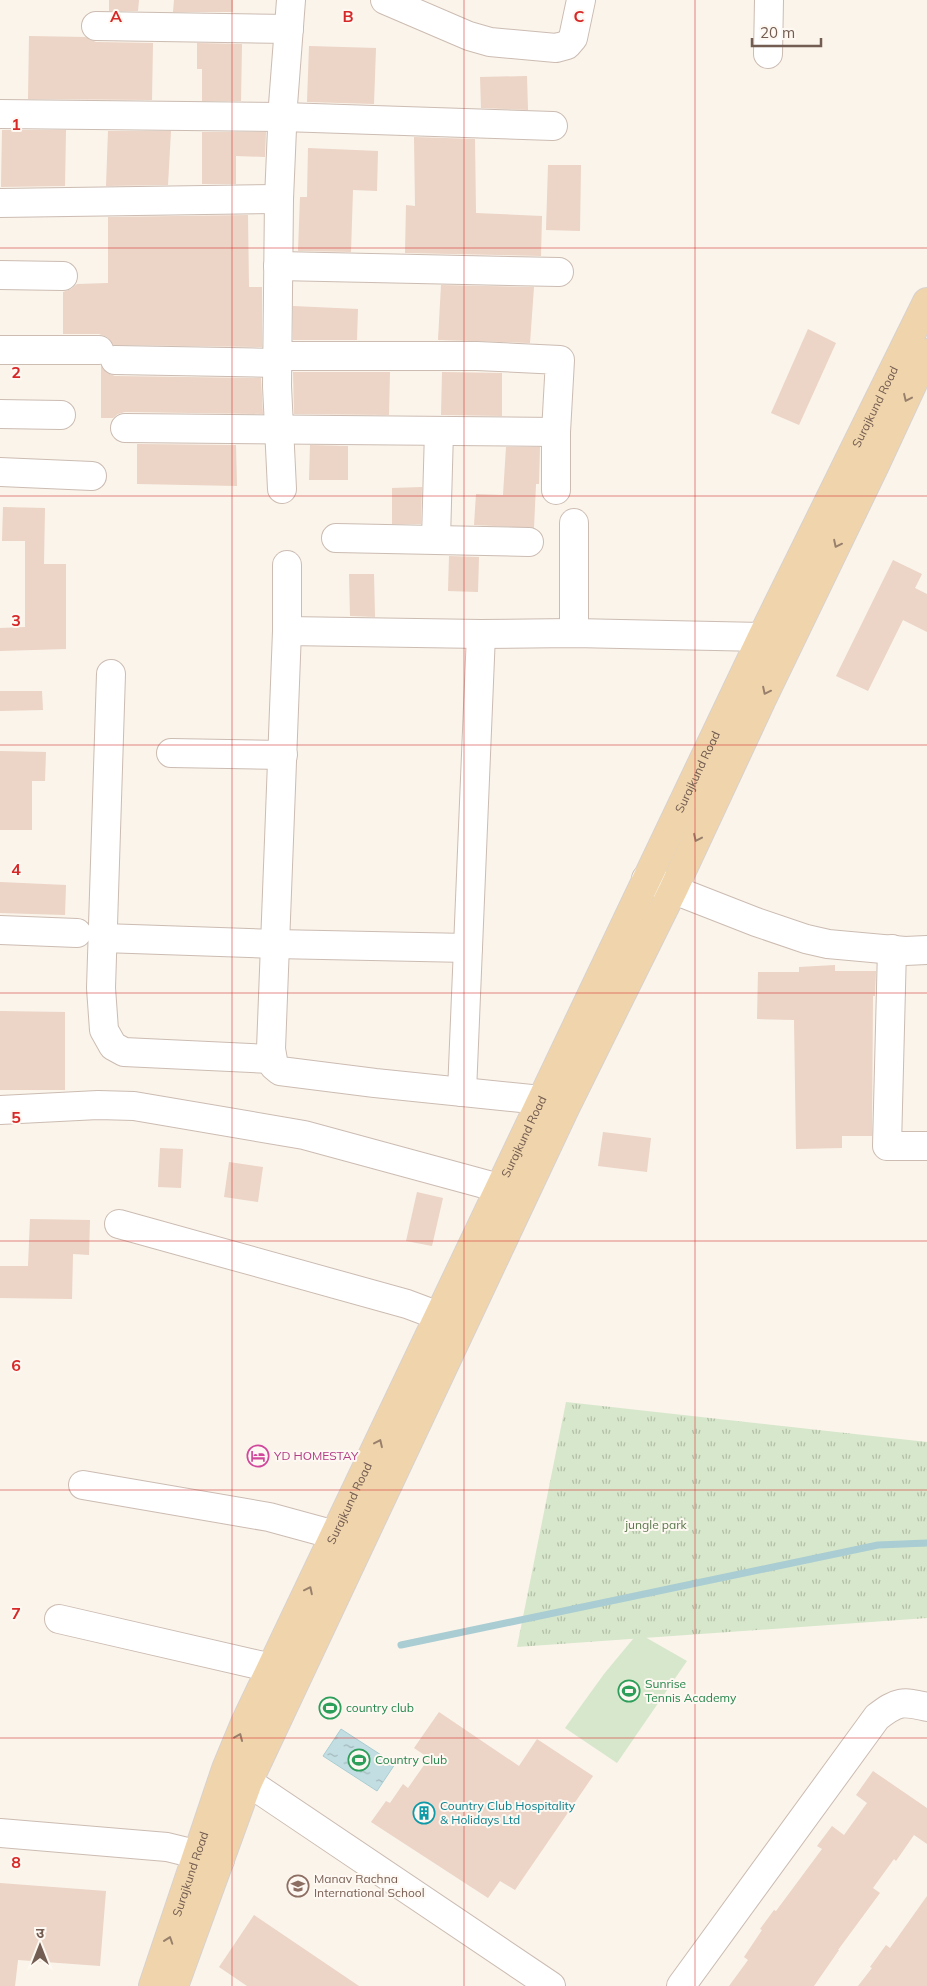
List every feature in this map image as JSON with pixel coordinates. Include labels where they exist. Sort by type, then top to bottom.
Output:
[{"type":"main road","name":"Surajkund Road","points":[[237,1776],[245,1723],[762,637],[927,302]]},
{"type":"main road","name":"Surajkund Road","points":[[153,1986],[209,1856],[237,1776],[673,890],[927,353]]},
{"type":"main road","name":"Surajkund Road","points":[[174,1986],[209,1856]]},
{"type":"street","points":[[282,489],[277,360],[279,198],[282,117],[292,0]]},
{"type":"street","points":[[385,0],[469,36],[490,42],[556,48],[567,46],[572,38],[580,0]]},
{"type":"street","points":[[768,54],[769,0]]},
{"type":"street","points":[[96,26],[289,30]]},
{"type":"street","points":[[0,114],[282,117],[553,126]]},
{"type":"street","points":[[0,204],[279,198]]},
{"type":"street","points":[[278,266],[559,272]]},
{"type":"street","points":[[0,275],[63,276]]},
{"type":"street","points":[[0,350],[277,360],[477,356],[560,360],[556,432],[556,490]]},
{"type":"street","points":[[0,414],[61,415]]},
{"type":"street","points":[[125,428],[556,432]]},
{"type":"street","points":[[436,539],[439,431]]},
{"type":"street","points":[[0,472],[92,476]]},
{"type":"street","points":[[574,523],[574,633]]},
{"type":"street","points":[[336,538],[529,542]]},
{"type":"street","points":[[287,565],[287,631],[271,1059],[274,1066],[280,1071],[375,1084],[541,1100]]},
{"type":"street","points":[[287,631],[481,634],[574,633],[762,637]]},
{"type":"street","points":[[462,1092],[481,634]]},
{"type":"street","points":[[110,674],[90,935],[102,997],[104,1030],[113,1046],[124,1052],[271,1059]]},
{"type":"street","points":[[171,753],[282,755]]},
{"type":"street","points":[[646,879],[756,922],[806,939],[828,944],[892,950],[927,950]]},
{"type":"street","points":[[0,930],[275,944],[468,948]]},
{"type":"street","points":[[892,950],[886,1146],[927,1146]]},
{"type":"street","points":[[0,1110],[98,1105],[134,1106],[304,1135],[499,1188]]},
{"type":"street","points":[[119,1224],[407,1304],[439,1316]]},
{"type":"street","points":[[82,1485],[269,1518],[335,1536]]},
{"type":"street","points":[[59,1619],[272,1668]]},
{"type":"street","points":[[681,1986],[877,1717],[893,1705],[907,1703],[927,1706]]},
{"type":"street","points":[[237,1776],[551,1986]]},
{"type":"street","points":[[0,1833],[167,1847],[209,1856]]},
{"type":"green space","name":"jungle park","points":[[566,1402],[927,1442],[927,1618],[517,1647]]},
{"type":"green space","name":"Sunrise Tennis Academy","points":[[638,1633],[687,1661],[617,1763],[565,1728],[604,1674]]},
{"type":"water","name":"Country Club","points":[[341,1729],[395,1764],[377,1791],[323,1756]]},
{"type":"building","points":[[109,0],[139,0],[138,11],[109,11]]},
{"type":"building","points":[[174,0],[233,0],[233,12],[173,12]]},
{"type":"building","points":[[29,36],[85,37],[96,42],[153,43],[152,100],[28,99]]},
{"type":"building","points":[[197,43],[242,44],[241,101],[202,101],[202,69],[197,69]]},
{"type":"building","points":[[309,46],[376,48],[374,104],[307,102]]},
{"type":"building","points":[[527,76],[528,110],[481,108],[480,77]]},
{"type":"building","points":[[2,130],[66,130],[65,186],[1,187]]},
{"type":"building","points":[[108,131],[171,131],[168,185],[106,186]]},
{"type":"building","points":[[202,132],[266,132],[265,157],[236,156],[236,184],[202,184]]},
{"type":"building","points":[[414,137],[475,139],[476,213],[542,216],[541,256],[405,253],[406,205],[415,206]]},
{"type":"building","points":[[308,148],[378,151],[377,191],[353,190],[351,252],[298,251],[300,197],[307,197]]},
{"type":"building","points":[[548,165],[581,165],[580,231],[546,230]]},
{"type":"building","points":[[248,215],[249,287],[262,287],[262,347],[113,345],[107,337],[99,334],[63,334],[63,292],[77,284],[108,283],[108,217]]},
{"type":"building","points":[[441,285],[534,287],[530,343],[438,340]]},
{"type":"building","points":[[293,306],[358,309],[357,340],[293,340]]},
{"type":"building","points":[[808,329],[836,343],[799,425],[771,413]]},
{"type":"building","points":[[101,366],[107,373],[115,376],[261,378],[263,414],[125,412],[113,418],[101,418]]},
{"type":"building","points":[[293,372],[390,372],[389,415],[294,414]]},
{"type":"building","points":[[442,372],[502,373],[502,416],[441,415]]},
{"type":"building","points":[[137,444],[236,445],[237,486],[137,484]]},
{"type":"building","points":[[310,445],[348,446],[348,480],[309,480]]},
{"type":"building","points":[[506,447],[540,447],[539,484],[536,484],[534,528],[474,525],[476,494],[503,495]]},
{"type":"building","points":[[422,487],[421,524],[392,524],[392,488]]},
{"type":"building","points":[[3,507],[45,508],[44,564],[66,564],[66,649],[0,651],[0,628],[25,627],[25,541],[2,541]]},
{"type":"building","points":[[449,556],[479,557],[478,592],[448,591]]},
{"type":"building","points":[[893,560],[922,574],[915,588],[927,594],[927,632],[903,620],[868,691],[836,676]]},
{"type":"building","points":[[349,574],[374,574],[375,617],[350,616]]},
{"type":"building","points":[[0,691],[42,691],[43,710],[0,711]]},
{"type":"building","points":[[0,751],[46,752],[45,781],[32,781],[32,830],[0,830]]},
{"type":"building","points":[[0,882],[66,885],[65,915],[0,913]]},
{"type":"building","points":[[835,965],[835,971],[876,971],[875,996],[873,996],[872,1136],[842,1136],[842,1148],[796,1149],[794,1020],[757,1019],[758,972],[799,972],[799,967]]},
{"type":"building","points":[[0,1011],[65,1012],[65,1090],[0,1090]]},
{"type":"building","points":[[603,1132],[651,1138],[647,1172],[598,1166]]},
{"type":"building","points":[[160,1148],[183,1149],[181,1188],[158,1187]]},
{"type":"building","points":[[229,1162],[263,1167],[258,1202],[224,1197]]},
{"type":"building","points":[[417,1192],[443,1198],[432,1246],[406,1241]]},
{"type":"building","points":[[30,1219],[90,1220],[89,1255],[73,1254],[72,1299],[0,1298],[0,1266],[28,1266]]},
{"type":"building","name":"Country Club Hospitality & Holidays Ltd","points":[[439,1712],[519,1766],[537,1739],[593,1776],[515,1890],[500,1881],[488,1898],[371,1822],[386,1801],[390,1803],[403,1784],[408,1788],[429,1758],[414,1748]]},
{"type":"building","points":[[873,1771],[927,1808],[927,1844],[914,1835],[896,1861],[894,1859],[873,1888],[880,1893],[814,1986],[729,1986],[748,1960],[744,1957],[762,1930],[760,1929],[774,1910],[776,1911],[822,1849],[817,1846],[832,1826],[844,1835],[867,1803],[856,1795]]},
{"type":"building","points":[[0,1883],[106,1891],[100,1966],[18,1960],[15,1986],[0,1986]]},
{"type":"building","points":[[927,1896],[927,1986],[858,1986],[886,1945],[890,1948]]},
{"type":"building","points":[[254,1915],[359,1986],[247,1986],[219,1967]]},
{"type":"waterway","points":[[401,1645],[878,1545],[927,1543]]},
{"type":"place","name":"YD HOMESTAY","points":[[258,1456]]},
{"type":"place","name":"Sunrise Tennis Academy","points":[[629,1691]]},
{"type":"place","name":"country club","points":[[330,1708]]},
{"type":"place","name":"Country Club","points":[[359,1760]]},
{"type":"place","name":"Country Club Hospitality & Holidays Ltd","points":[[424,1813]]},
{"type":"place","name":"Manav Rachna International School","points":[[298,1886]]}]
